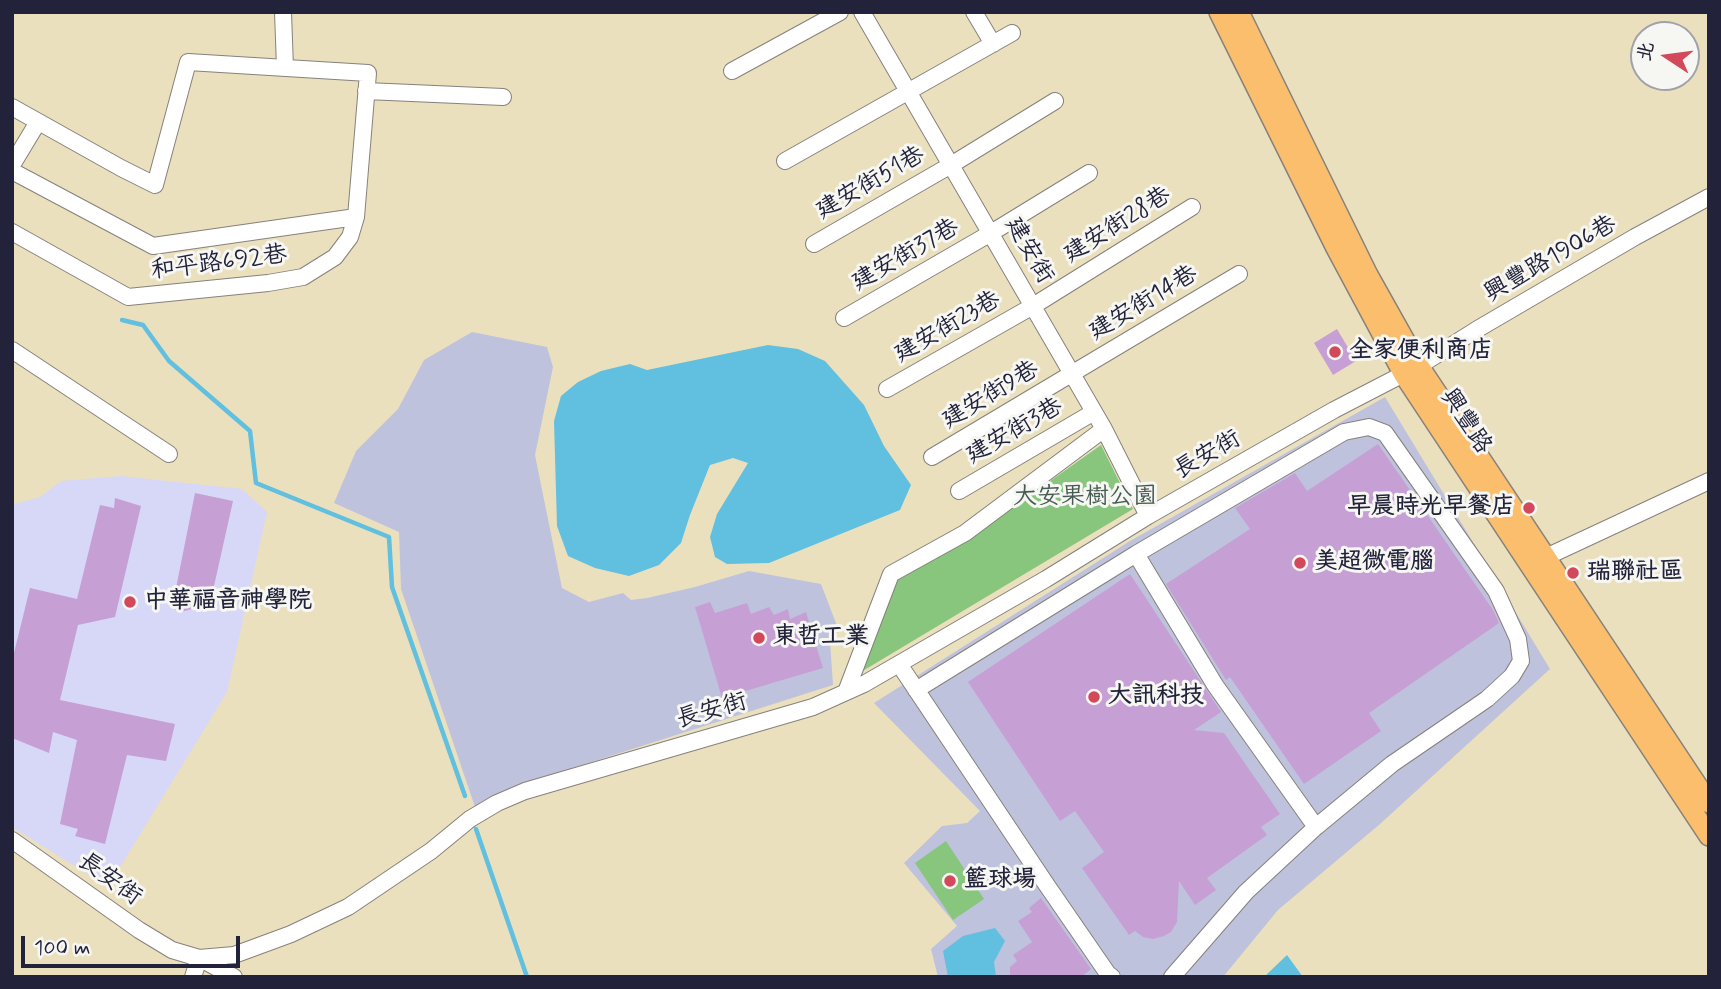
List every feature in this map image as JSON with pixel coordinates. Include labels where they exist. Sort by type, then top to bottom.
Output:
[{"type":"main road","name":"興豐路","points":[[1219,12],[1336,248],[1709,836]]},
{"type":"main road","name":"興豐路","points":[[1239,12],[1412,370],[1546,557],[1709,803]]},
{"type":"street","points":[[12,107],[155,185],[188,62],[285,68],[283,12]]},
{"type":"street","points":[[732,71],[840,12]]},
{"type":"street","name":"建安街","points":[[862,12],[1104,429],[1149,516]]},
{"type":"street","points":[[975,12],[993,44]]},
{"type":"street","points":[[785,161],[1012,33]]},
{"type":"street","name":"和平路692巷","points":[[12,232],[128,297],[268,284],[303,277],[335,257],[350,237],[356,218],[368,73],[285,68]]},
{"type":"street","points":[[366,92],[503,97]]},
{"type":"street","name":"建安街51巷","points":[[814,244],[1055,101]]},
{"type":"street","points":[[12,165],[38,122]]},
{"type":"street","points":[[12,171],[153,246],[356,218]]},
{"type":"street","name":"建安街37巷","points":[[844,318],[1089,173]]},
{"type":"street","name":"興豐路1906巷","points":[[1412,370],[1635,237],[1709,197]]},
{"type":"street","name":"建安街28巷","points":[[1033,306],[1192,207]]},
{"type":"street","name":"建安街14巷","points":[[1072,374],[1239,274]]},
{"type":"street","name":"建安街23巷","points":[[887,389],[1033,306]]},
{"type":"street","points":[[12,350],[169,454]]},
{"type":"street","name":"長安街","points":[[12,840],[139,930],[172,950],[199,958],[234,955],[291,934],[348,907],[496,803],[525,791],[813,706],[846,692],[899,664],[1334,410],[1412,370]]},
{"type":"street","name":"建安街9巷","points":[[932,457],[1072,374]]},
{"type":"street","name":"建安街3巷","points":[[959,491],[1094,412]]},
{"type":"street","points":[[916,690],[1136,554],[1344,432],[1369,427],[1385,433],[1496,591],[1518,639],[1521,661],[1512,676],[1487,699],[1392,764],[1316,827],[1246,892],[1172,977]]},
{"type":"street","points":[[846,692],[891,573],[965,533],[1104,429]]},
{"type":"street","points":[[1546,557],[1709,481]]},
{"type":"street","points":[[1136,554],[1215,685],[1316,827]]},
{"type":"street","points":[[899,664],[1112,977]]},
{"type":"street","points":[[193,977],[199,958],[234,977]]},
{"type":"shaded area","points":[[472,332],[547,347],[553,367],[535,455],[562,588],[589,602],[623,593],[631,600],[647,598],[749,571],[821,584],[839,631],[830,641],[833,685],[510,788],[475,807],[401,589],[399,532],[334,503],[356,451],[398,409],[424,360]]},
{"type":"shaded area","points":[[1385,397],[1550,669],[1380,824],[1278,910],[1223,977],[938,977],[931,949],[957,926],[904,863],[942,826],[967,823],[980,811],[874,703],[1130,541]]},
{"type":"shaded area","name":"中華福音神學院","points":[[121,476],[242,489],[267,512],[227,692],[108,887],[12,827],[12,505],[40,497],[61,481]]},
{"type":"green space","name":"大安果樹公園","points":[[1101,445],[1133,509],[856,675],[892,580],[971,537]]},
{"type":"green space","name":"籃球場","points":[[946,841],[984,899],[953,920],[915,863]]},
{"type":"water","points":[[768,345],[798,349],[825,361],[864,405],[884,446],[911,485],[900,510],[769,563],[727,564],[715,557],[710,537],[717,514],[748,463],[733,458],[710,465],[681,543],[659,565],[629,576],[595,568],[568,556],[557,526],[554,421],[561,396],[578,382],[601,371],[630,364],[647,370]]},
{"type":"water","points":[[995,928],[1005,941],[994,962],[996,977],[948,977],[943,951],[963,936]]},
{"type":"water","points":[[1287,955],[1303,977],[1264,977]]},
{"type":"building","name":"全家便利商店","points":[[1337,329],[1356,361],[1333,375],[1314,343]]},
{"type":"building","points":[[1378,444],[1493,610],[1499,623],[1369,713],[1381,731],[1304,784],[1230,677],[1226,680],[1166,584],[1250,529],[1235,508],[1295,473],[1307,491]]},
{"type":"building","points":[[195,493],[233,501],[210,604],[181,612],[172,608]]},
{"type":"building","points":[[115,498],[141,506],[115,617],[78,625],[60,700],[175,724],[166,761],[127,755],[105,844],[75,836],[78,829],[60,824],[77,740],[53,732],[49,753],[12,738],[12,661],[30,588],[77,599],[100,505],[114,508]]},
{"type":"building","points":[[1130,574],[1221,712],[1194,730],[1224,733],[1280,814],[1261,827],[1267,835],[1207,878],[1216,890],[1195,905],[1179,881],[1177,922],[1171,932],[1153,939],[1143,937],[1135,931],[1129,935],[1082,868],[1104,852],[1075,811],[1060,821],[968,682]]},
{"type":"building","name":"東哲工業","points":[[710,602],[715,613],[747,603],[751,614],[769,607],[774,615],[788,609],[790,619],[806,612],[823,668],[722,698],[695,607]]},
{"type":"building","points":[[1041,898],[1091,969],[1081,977],[1010,977],[1010,967],[1017,961],[1013,955],[1032,942],[1018,921],[1032,912],[1029,908]]},
{"type":"waterway","points":[[122,320],[143,325],[169,361],[250,431],[256,483],[389,537],[392,587],[465,796]]},
{"type":"waterway","points":[[476,829],[527,977]]},
{"type":"place","name":"全家便利商店","points":[[1335,352]]},
{"type":"place","name":"早晨時光早餐店","points":[[1529,508]]},
{"type":"place","name":"美超微電腦","points":[[1300,563]]},
{"type":"place","name":"瑞聯社區","points":[[1573,573]]},
{"type":"place","name":"中華福音神學院","points":[[130,602]]},
{"type":"place","name":"東哲工業","points":[[759,638]]},
{"type":"place","name":"大訊科技","points":[[1094,697]]},
{"type":"place","name":"籃球場","points":[[950,881]]}]
